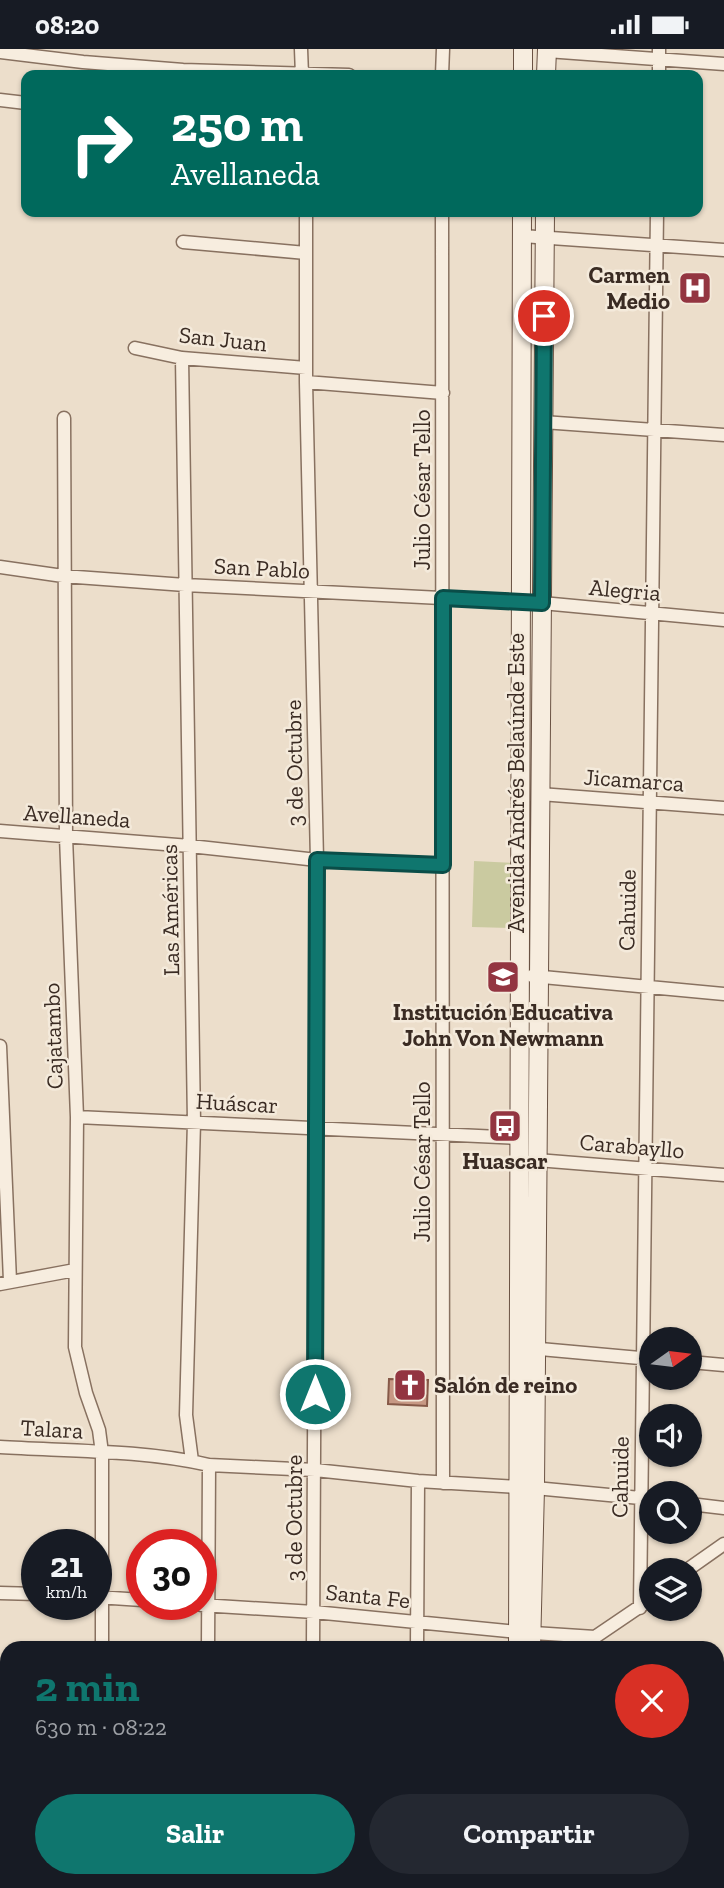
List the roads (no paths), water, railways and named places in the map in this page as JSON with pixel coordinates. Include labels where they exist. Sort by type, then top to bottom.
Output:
[{"type":"street","points":[[302,49],[302,70]]},
{"type":"street","points":[[442,70],[443,49]]},
{"type":"street","points":[[523,49],[523,70]]},
{"type":"street","points":[[546,70],[547,50],[659,54],[724,64]]},
{"type":"street","points":[[0,52],[183,70]]},
{"type":"street","points":[[0,100],[21,102]]},
{"type":"street","name":"3 de Octubre","points":[[306,217],[306,375],[317,860],[313,1641]]},
{"type":"street","name":"Julio César Tello","points":[[442,217],[443,1483]]},
{"type":"street","name":"Avenida Andrés Belaúnde Este","points":[[523,217],[522,602],[537,1160],[528,1348]]},
{"type":"street","name":"Avenida Andrés Belaúnde Este","points":[[525,1641],[528,1348],[521,1138],[540,794],[545,217]]},
{"type":"street","name":"Cahuide","points":[[647,1327],[645,1168],[657,217]]},
{"type":"street","points":[[522,236],[724,250]]},
{"type":"street","points":[[183,242],[306,253]]},
{"type":"street","name":"San Juan","points":[[135,348],[182,358],[443,393]]},
{"type":"street","name":"Las Américas","points":[[182,358],[194,1122],[187,1415],[192,1461]]},
{"type":"street","name":"Cajatambo","points":[[64,418],[66,837],[77,1117],[75,1347],[86,1393],[99,1430],[102,1453],[100,1529]]},
{"type":"street","points":[[543,422],[724,435]]},
{"type":"street","name":"San Pablo","points":[[0,567],[63,576],[185,585],[522,602]]},
{"type":"street","name":"Alegria","points":[[522,602],[724,620]]},
{"type":"street","name":"Jicamarca","points":[[540,794],[724,808]]},
{"type":"street","name":"Avellaneda","points":[[0,831],[190,846],[317,860],[443,865]]},
{"type":"street","points":[[530,976],[724,994]]},
{"type":"street","points":[[0,1046],[5,1283],[75,1270]]},
{"type":"street","name":"Huáscar","points":[[77,1117],[521,1138]]},
{"type":"street","name":"Carabayllo","points":[[537,1160],[724,1175]]},
{"type":"street","points":[[528,1348],[639,1358]]},
{"type":"street","points":[[702,1363],[724,1365]]},
{"type":"street","name":"Cahuide","points":[[646,1481],[647,1390]]},
{"type":"street","name":"Talara","points":[[0,1447],[102,1453],[209,1465],[315,1470],[443,1483],[527,1487],[639,1498]]},
{"type":"street","points":[[207,1529],[209,1465]]},
{"type":"street","points":[[417,1641],[418,1481]]},
{"type":"street","points":[[702,1505],[724,1508]]},
{"type":"street","points":[[702,1559],[724,1544]]},
{"type":"street","points":[[0,1593],[21,1594]]},
{"type":"street","name":"Santa Fe","points":[[217,1606],[418,1622],[525,1641],[595,1637],[639,1609]]},
{"type":"street","name":"Cajatambo","points":[[100,1620],[102,1641]]},
{"type":"street","points":[[205,1620],[207,1641]]},
{"type":"place","name":"Carmen Medio","points":[[695,288]]},
{"type":"place","name":"Institución Educativa John Von Newmann","points":[[503,977]]},
{"type":"place","name":"Huascar","points":[[505,1126]]},
{"type":"place","name":"Salón de reino","points":[[410,1385]]}]
